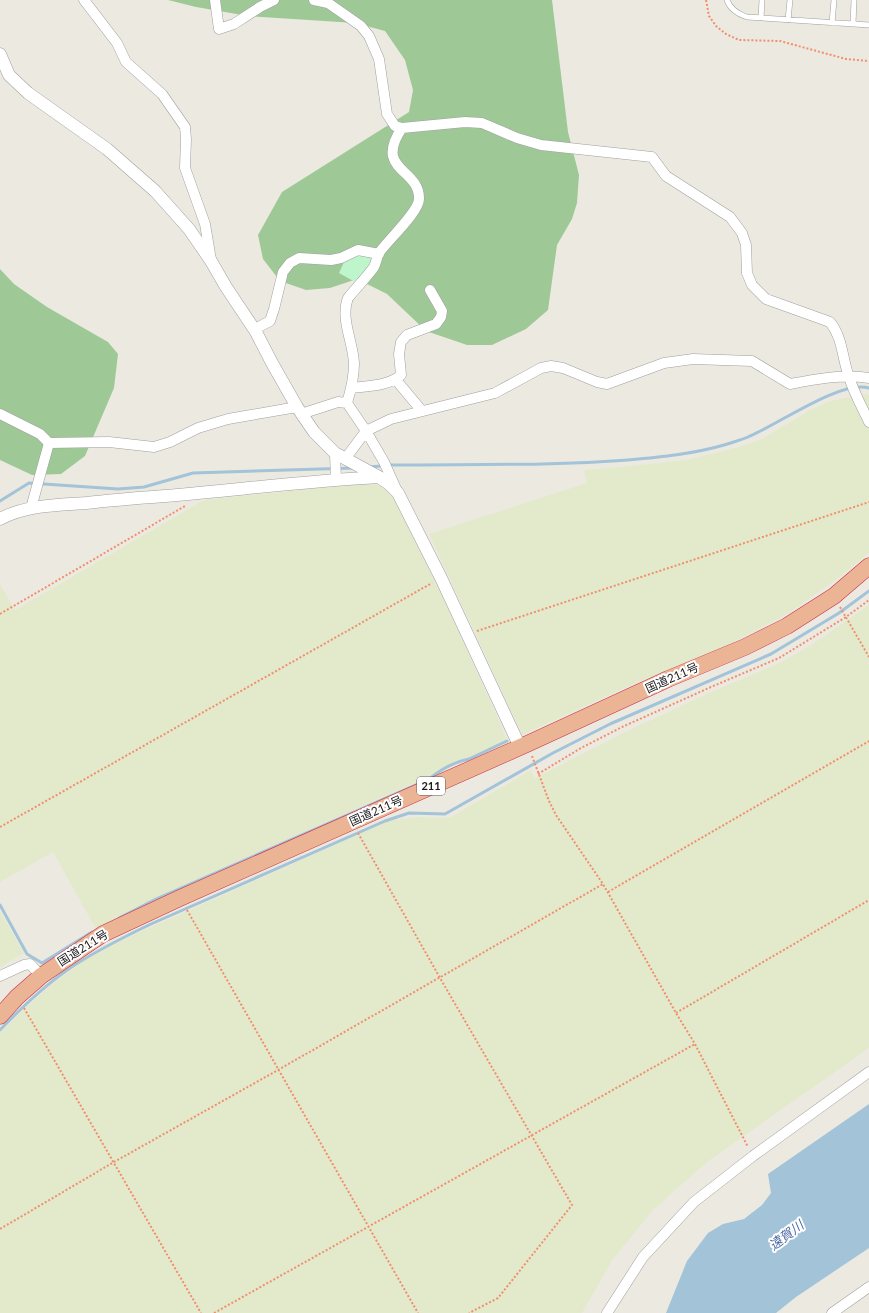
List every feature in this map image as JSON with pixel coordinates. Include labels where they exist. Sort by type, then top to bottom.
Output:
[{"type":"highway","name":"国道211号","points":[[0,1016],[17,997],[40,976],[103,934],[668,679],[744,647],[787,626],[834,596],[869,566]]},
{"type":"street","points":[[84,0],[118,44],[126,62],[162,94],[184,127],[186,139],[185,168],[205,224],[211,261]]},
{"type":"street","points":[[215,0],[219,30],[234,24],[260,7],[274,0]]},
{"type":"street","points":[[314,0],[328,3],[361,26],[369,36],[379,60],[388,114],[395,126],[402,128],[465,122],[482,123],[517,138],[542,145],[652,156],[666,176],[730,217],[742,233],[746,245],[747,272],[752,285],[766,299],[830,322],[836,329],[852,384],[869,422]]},
{"type":"street","points":[[0,54],[10,75],[28,93],[107,149],[155,191],[189,229],[254,329],[299,410],[340,465],[380,470]]},
{"type":"street","points":[[347,403],[352,388],[354,362],[345,313],[348,298],[375,266],[379,254],[409,218],[419,202],[419,190],[396,163],[392,156],[395,139],[402,128]]},
{"type":"street","points":[[254,329],[270,320],[283,272],[290,263],[299,258],[331,260],[341,258],[358,250],[379,254]]},
{"type":"street","points":[[352,388],[381,384],[396,380],[401,375],[399,354],[401,342],[407,335],[436,324],[441,317],[442,311],[430,290]]},
{"type":"street","points":[[340,465],[366,431],[391,419],[495,393],[541,368],[551,366],[563,368],[597,382],[607,384],[664,363],[693,359],[752,361],[790,384],[823,378],[852,384],[869,378]]},
{"type":"street","points":[[396,380],[422,411]]},
{"type":"street","points":[[0,414],[40,434],[49,443],[109,442],[154,447],[170,442],[198,428],[228,419],[299,410],[338,402],[347,403],[366,431],[380,470],[398,493],[441,578],[467,634],[524,745]]},
{"type":"street","points":[[31,508],[49,443]]},
{"type":"street","points":[[0,519],[31,508],[208,493],[340,465],[380,470]]},
{"type":"street","points":[[0,976],[24,965],[30,964],[40,976]]},
{"type":"street","points":[[607,1313],[643,1257],[694,1202],[753,1156],[869,1072]]},
{"type":"street","points":[[832,1313],[869,1287]]},
{"type":"lane","points":[[727,0],[728,5],[740,15],[747,17],[869,25]]},
{"type":"lane","points":[[761,18],[762,0]]},
{"type":"lane","points":[[788,20],[790,0]]},
{"type":"lane","points":[[832,23],[834,0]]},
{"type":"lane","points":[[852,24],[854,0]]},
{"type":"path","points":[[706,0],[709,16],[716,26],[726,34],[738,40],[780,41],[846,59],[869,61]]},
{"type":"path","points":[[467,634],[869,502]]},
{"type":"path","points":[[0,614],[188,504]]},
{"type":"path","points":[[0,827],[441,578]]},
{"type":"path","points":[[834,596],[869,657]]},
{"type":"path","points":[[538,774],[581,748],[622,727],[780,658],[846,617],[869,600]]},
{"type":"path","points":[[608,892],[869,741]]},
{"type":"path","points":[[524,745],[556,815],[608,892],[695,1044],[753,1156]]},
{"type":"path","points":[[352,822],[440,978],[572,1205],[498,1298],[469,1313]]},
{"type":"path","points":[[0,1229],[114,1162],[603,884]]},
{"type":"path","points":[[180,898],[418,1313]]},
{"type":"path","points":[[676,1013],[869,900]]},
{"type":"path","points":[[17,997],[201,1313]]},
{"type":"path","points":[[214,1313],[695,1044]]},
{"type":"green space","points":[[168,0],[552,0],[568,132],[579,175],[577,203],[572,219],[557,245],[548,310],[526,329],[492,345],[467,345],[426,331],[387,294],[357,279],[330,288],[306,290],[280,281],[263,259],[258,235],[282,192],[409,112],[413,90],[405,60],[385,31],[355,23],[248,16],[196,7]]},
{"type":"green space","points":[[359,253],[370,256],[371,259],[370,264],[355,282],[339,273],[344,262]]},
{"type":"green space","points":[[0,269],[14,284],[47,307],[108,342],[118,354],[114,388],[85,456],[61,474],[32,475],[0,460]]},
{"type":"green space","points":[[866,394],[869,395],[869,553],[841,576],[791,612],[728,645],[627,687],[522,735],[429,534],[587,483],[584,470],[686,460],[739,447],[762,439],[810,410],[830,401]]},
{"type":"green space","points":[[368,483],[382,486],[395,501],[439,589],[507,741],[468,759],[440,769],[428,777],[155,898],[96,929],[53,852],[0,882],[0,584],[15,610],[204,500]]},
{"type":"green space","points":[[869,605],[869,1048],[707,1162],[654,1209],[613,1259],[582,1313],[0,1313],[0,1033],[52,984],[83,961],[122,940],[355,836],[385,821],[418,817],[451,817],[531,770],[535,778],[625,732],[711,692],[779,663],[808,647]]},
{"type":"green space","points":[[0,911],[24,953],[0,967]]},
{"type":"water","name":"遠賀川","points":[[869,1104],[869,1248],[796,1297],[776,1313],[666,1313],[687,1261],[708,1233],[723,1224],[744,1219],[762,1205],[771,1193],[768,1174]]},
{"type":"waterway","points":[[369,467],[392,465],[599,462],[653,458],[689,453],[712,448],[747,437],[810,404],[842,390],[857,387],[869,388]]},
{"type":"waterway","points":[[0,501],[29,483],[118,489],[144,487],[193,473],[354,468]]},
{"type":"waterway","points":[[0,1030],[28,1002],[59,976],[90,956],[125,937],[151,924],[385,821],[409,813],[445,814],[553,753],[610,724],[771,654],[839,613],[869,591]]},
{"type":"waterway","points":[[119,918],[156,899],[429,779],[438,772],[458,762],[469,759],[507,741]]},
{"type":"waterway","points":[[0,905],[27,954],[42,963],[92,932]]}]
